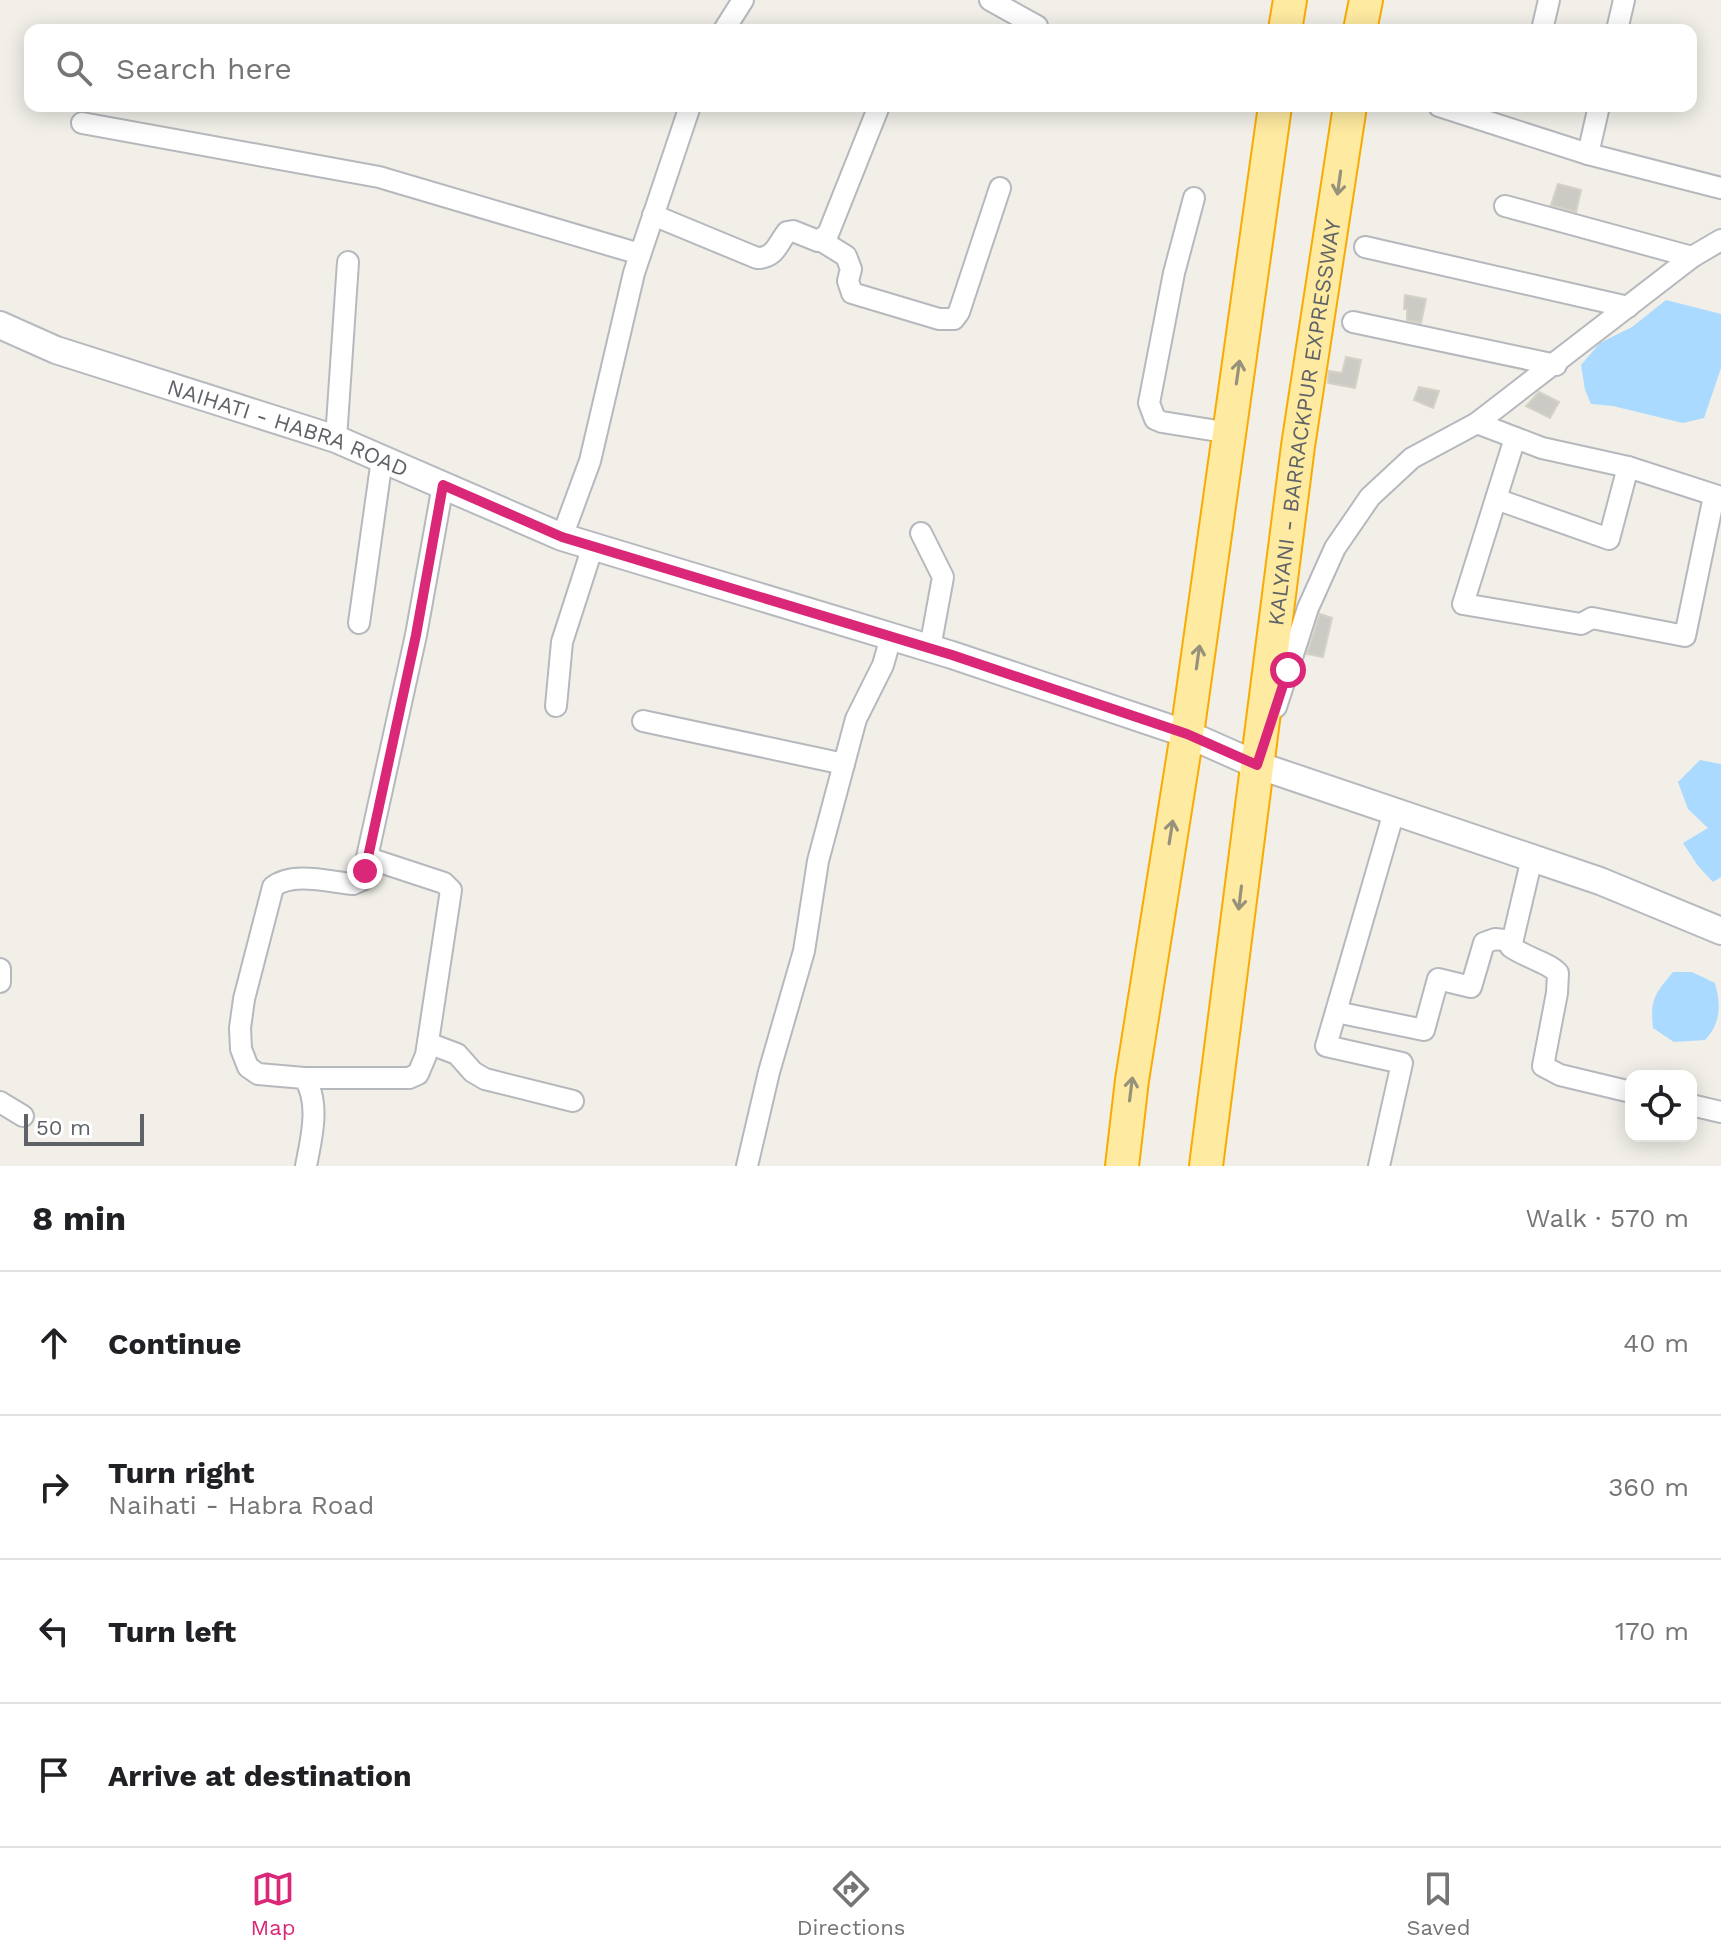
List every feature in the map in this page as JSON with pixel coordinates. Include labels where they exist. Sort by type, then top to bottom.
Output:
[{"type":"highway","points":[[1286,24],[1290,0]]},
{"type":"highway","points":[[1361,24],[1366,0]]},
{"type":"highway","points":[[1122,1166],[1132,1080],[1187,734],[1274,112]]},
{"type":"highway","name":"KALYANI - BARRACKPUR EXPRESSWAY","points":[[1206,1166],[1298,446],[1349,112]]},
{"type":"main road","name":"NAIHATI - HABRA ROAD","points":[[0,325],[56,350],[336,439],[562,537],[930,648],[1187,734],[1257,765],[1600,881],[1721,931]]},
{"type":"street","points":[[728,24],[743,0]]},
{"type":"street","points":[[990,0],[1033,24]]},
{"type":"street","points":[[1543,24],[1549,0]]},
{"type":"street","points":[[1618,24],[1624,0]]},
{"type":"street","points":[[562,537],[590,461],[640,254],[688,112]]},
{"type":"street","points":[[820,240],[828,234],[877,112]]},
{"type":"street","points":[[1458,112],[1588,154],[1721,188]]},
{"type":"street","points":[[1588,154],[1598,112]]},
{"type":"street","points":[[82,123],[379,177],[640,254]]},
{"type":"street","points":[[653,215],[757,258],[768,258],[773,254],[787,232],[820,240],[846,256],[851,269],[848,281],[852,293],[939,319],[954,319],[1000,188]]},
{"type":"street","points":[[1194,198],[1174,273],[1149,403],[1155,419],[1162,422],[1230,433]]},
{"type":"street","points":[[1505,206],[1692,257]]},
{"type":"street","points":[[1257,765],[1308,608],[1335,548],[1370,497],[1412,458],[1477,423],[1692,257],[1721,240]]},
{"type":"street","points":[[1365,247],[1628,307]]},
{"type":"street","points":[[336,439],[348,262]]},
{"type":"street","points":[[1353,322],[1556,365]]},
{"type":"street","points":[[1477,423],[1542,448],[1628,467],[1718,496],[1685,636],[1592,618],[1581,624],[1463,604],[1515,438]]},
{"type":"street","points":[[359,623],[382,459]]},
{"type":"street","points":[[1496,499],[1609,539],[1628,467]]},
{"type":"street","points":[[368,858],[444,883],[451,890],[422,1068],[409,1078],[304,1078],[258,1074],[248,1067],[241,1049],[240,1028],[244,999],[270,896],[273,887],[280,881],[358,883],[362,880],[416,635],[443,485]]},
{"type":"street","points":[[921,533],[943,577],[930,648]]},
{"type":"street","points":[[556,706],[562,642],[593,546]]},
{"type":"street","points":[[747,1166],[769,1072],[804,951],[818,861],[856,719],[883,665],[891,637]]},
{"type":"street","points":[[643,721],[844,764]]},
{"type":"street","points":[[1379,1166],[1402,1063],[1326,1046],[1394,812]]},
{"type":"street","points":[[1532,858],[1511,947],[1552,966],[1558,973],[1543,1066],[1560,1075],[1625,1091]]},
{"type":"street","points":[[1336,1012],[1424,1030],[1438,979],[1471,987],[1484,943],[1495,939],[1512,941]]},
{"type":"street","points":[[0,969],[0,982]]},
{"type":"street","points":[[428,1043],[457,1054],[473,1072],[485,1079],[573,1101]]},
{"type":"street","points":[[304,1078],[308,1083],[313,1112],[306,1166]]},
{"type":"street","points":[[0,1102],[23,1116]]},
{"type":"street","points":[[1697,1106],[1721,1112]]},
{"type":"water","points":[[1666,300],[1721,314],[1721,368],[1704,418],[1683,423],[1613,406],[1591,404],[1581,365],[1600,343],[1632,327]]},
{"type":"water","points":[[1700,760],[1721,764],[1721,877],[1713,882],[1683,843],[1708,828],[1688,809],[1678,782]]},
{"type":"water","points":[[1673,972],[1692,972],[1715,983],[1718,1013],[1714,1027],[1705,1040],[1674,1042],[1653,1028],[1655,997]]},
{"type":"building","points":[[1558,184],[1581,190],[1576,212],[1551,205]]},
{"type":"building","points":[[1405,295],[1426,299],[1421,323],[1407,320]]},
{"type":"building","points":[[1346,357],[1361,360],[1355,388],[1328,383],[1329,371],[1342,373]]},
{"type":"building","points":[[1419,387],[1439,391],[1433,408],[1414,400]]},
{"type":"building","points":[[1539,392],[1559,402],[1550,418],[1526,406]]},
{"type":"building","points":[[1320,614],[1332,618],[1323,657],[1307,654]]},
{"type":"route","points":[[365,871],[416,635],[443,485],[562,537],[952,655],[1187,734],[1257,765],[1288,670]]}]
